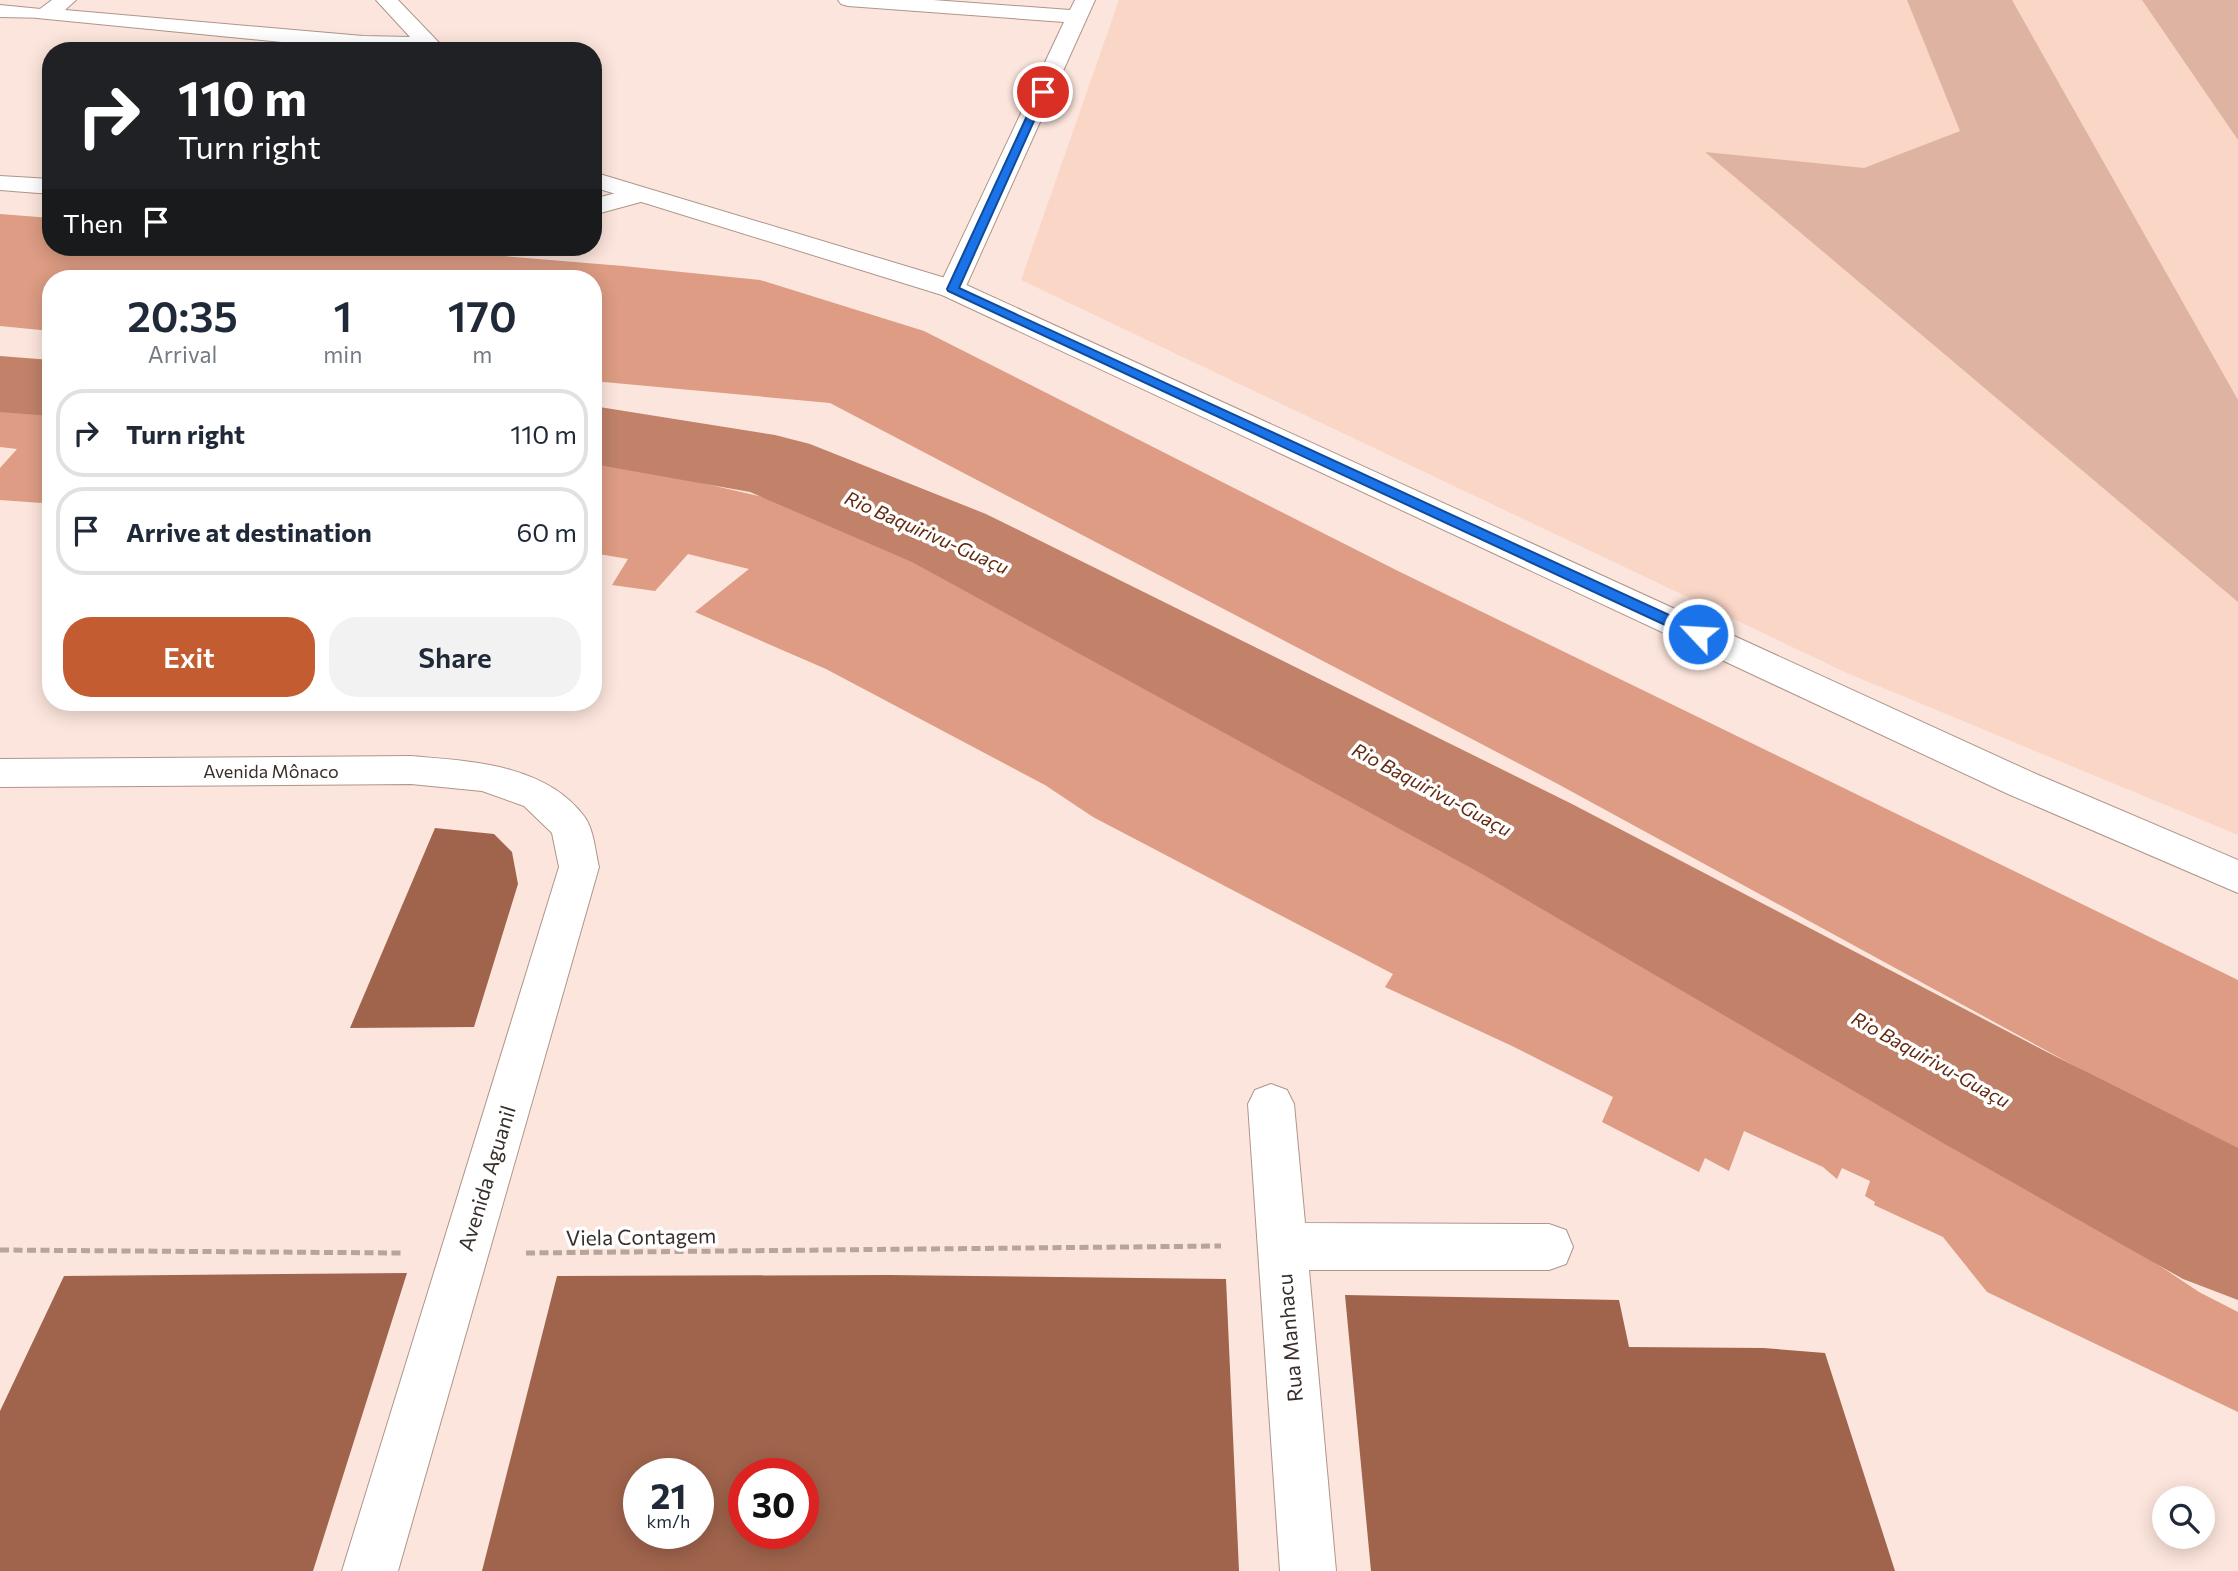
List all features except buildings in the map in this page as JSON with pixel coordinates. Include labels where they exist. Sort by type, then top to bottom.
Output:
[{"type":"street","points":[[44,14],[66,0]]},
{"type":"street","points":[[386,0],[427,42]]},
{"type":"street","points":[[848,0],[1081,9],[952,289]]},
{"type":"street","points":[[0,11],[349,42]]},
{"type":"street","points":[[602,182],[952,289],[2022,784],[2238,877]]},
{"type":"street","points":[[0,183],[42,186]]},
{"type":"street","points":[[602,205],[639,195]]},
{"type":"street","name":"Avenida Mônaco","points":[[0,773],[411,770],[484,777],[538,796]]},
{"type":"street","name":"Avenida Aguanil","points":[[370,1571],[579,867],[570,825],[538,796]]},
{"type":"street","name":"Rua Manhacu","points":[[1271,1104],[1308,1571]]},
{"type":"street","points":[[1282,1246],[1549,1247]]},
{"type":"path","name":"Viela Contagem","points":[[0,1250],[463,1253],[1282,1246]]},
{"type":"shaded area","points":[[1119,0],[2238,0],[2238,835],[1847,673],[1021,280]]},
{"type":"shaded area","points":[[1907,0],[2012,0],[2238,400],[2238,602],[1705,152],[1864,168],[1960,131]]},
{"type":"shaded area","points":[[2142,0],[2238,0],[2238,140]]},
{"type":"shaded area","points":[[0,214],[42,217],[42,256],[503,256],[623,266],[760,280],[924,331],[1398,571],[2238,980],[2238,1155],[1556,783],[830,403],[602,382],[602,270],[42,270],[42,330],[0,326]]},
{"type":"shaded area","points":[[0,407],[42,412],[41,503],[0,500],[0,468],[17,449],[0,447]]},
{"type":"shaded area","points":[[602,460],[893,527],[1248,710],[1508,867],[1923,1108],[2199,1292],[2238,1312],[2238,1412],[1987,1292],[1943,1237],[1874,1205],[1875,1202],[1865,1196],[1870,1181],[1842,1168],[1837,1179],[1823,1167],[1744,1131],[1729,1171],[1705,1158],[1699,1172],[1602,1122],[1613,1097],[1385,987],[1393,974],[1093,817],[1045,785],[826,669],[695,612],[749,569],[688,554],[655,591],[612,585],[628,559],[602,555]]},
{"type":"waterway","name":"Rio Baquirivu-Guaçu","points":[[0,384],[42,387]]},
{"type":"waterway","name":"Rio Baquirivu-Guaçu","points":[[602,437],[775,466],[949,538],[1527,839],[1994,1097],[2238,1227]]},
{"type":"route","points":[[1043,92],[952,289],[1698,634]]}]
